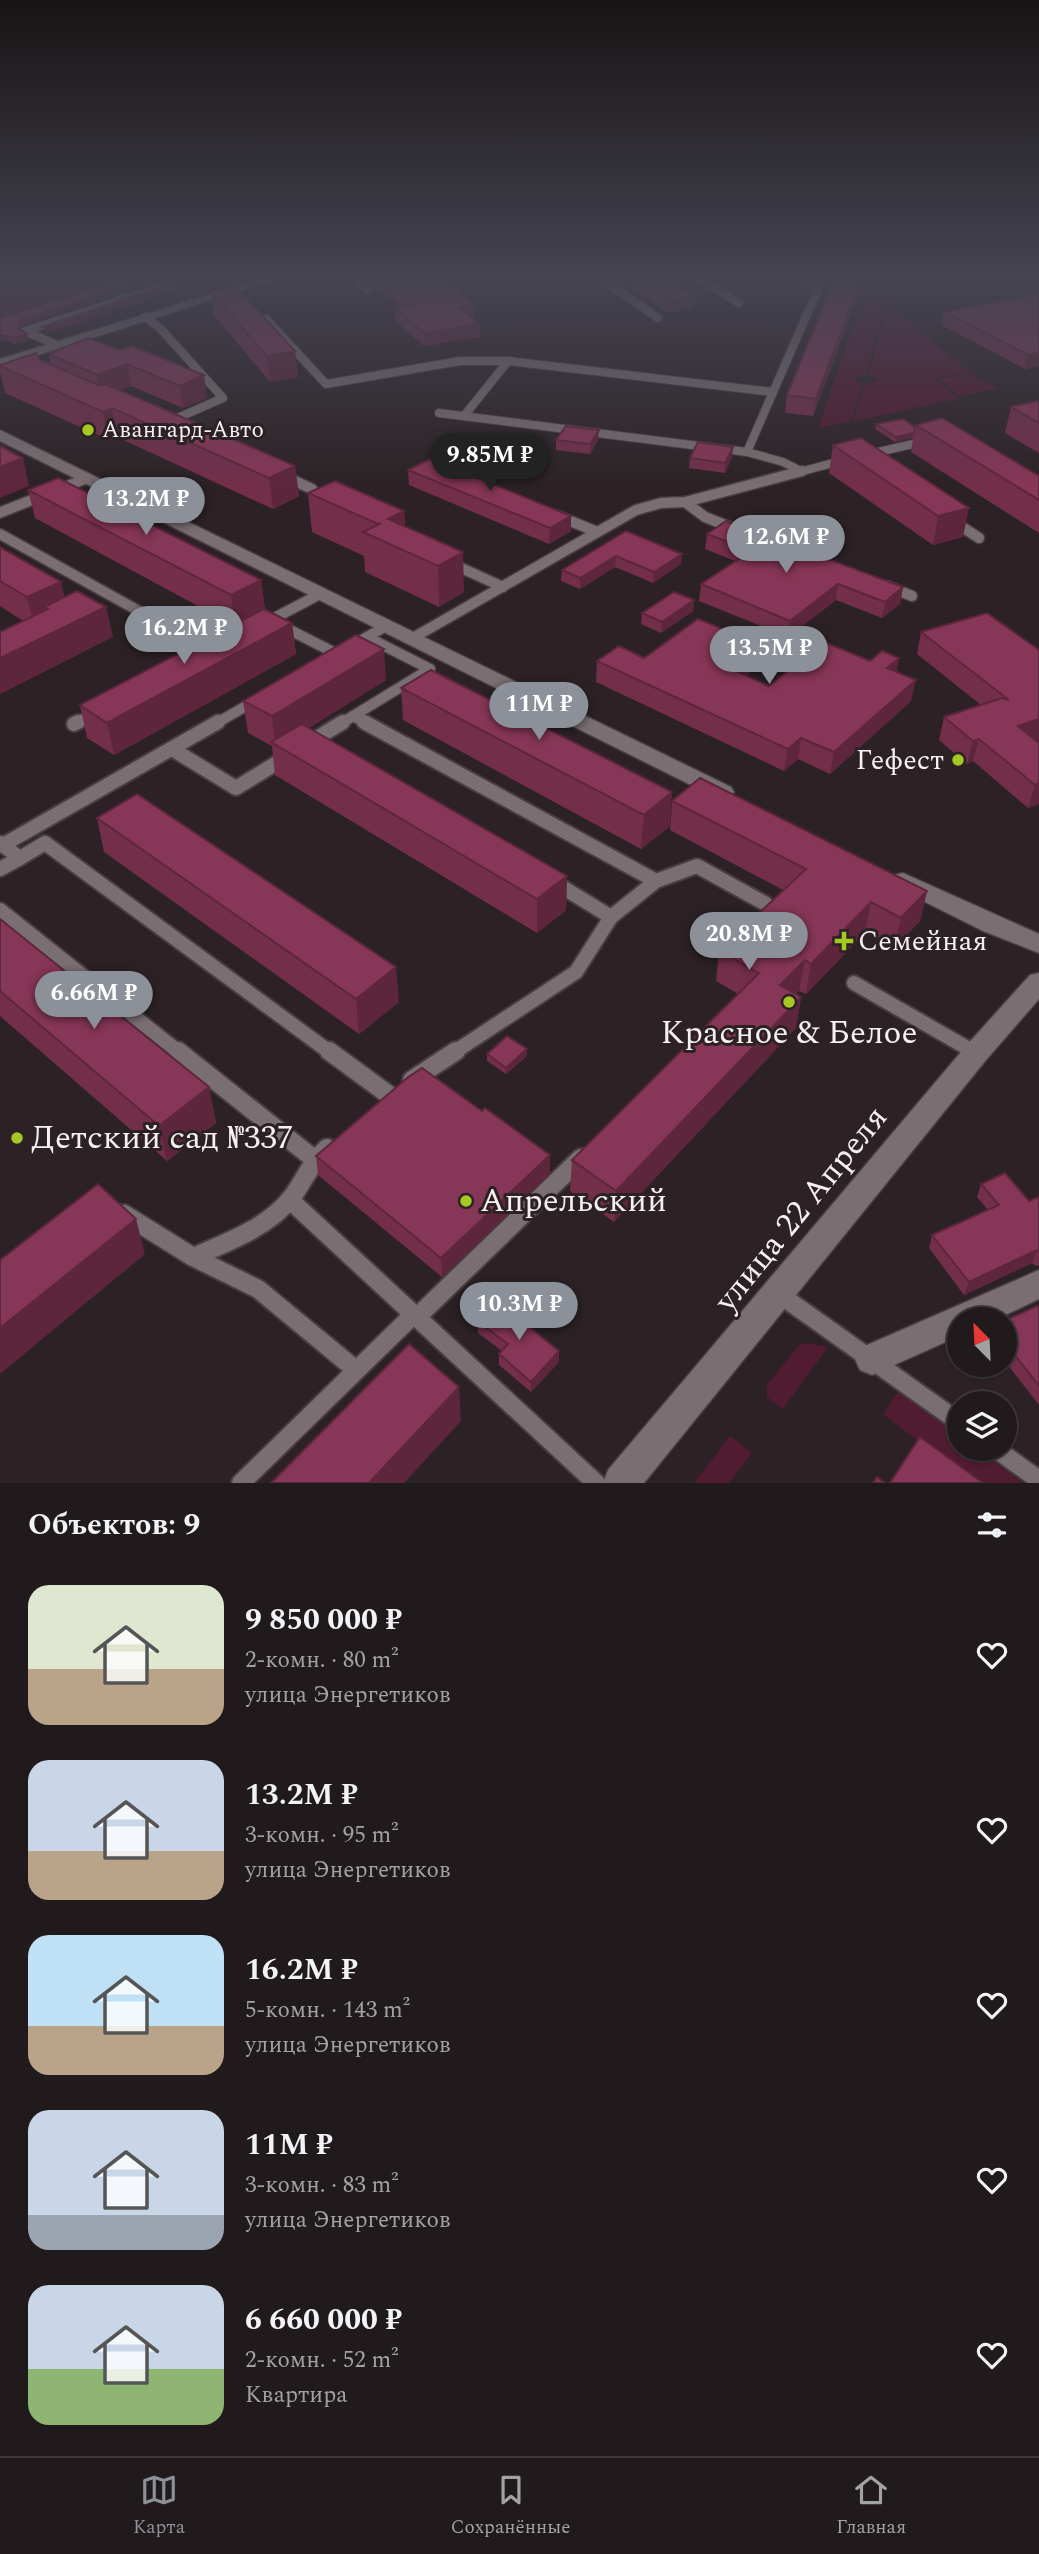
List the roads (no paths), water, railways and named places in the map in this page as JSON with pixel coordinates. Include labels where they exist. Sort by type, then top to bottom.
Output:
[{"type":"main road","points":[[0,363],[44,349]]},
{"type":"main road","points":[[0,435],[746,804]]},
{"type":"main road","points":[[0,513],[87,478]]},
{"type":"main road","points":[[882,870],[992,925],[1039,944]]},
{"type":"main road","name":"улица 22 Апреля","points":[[621,1483],[976,1053],[1039,982]]},
{"type":"main road","points":[[988,1307],[1039,1284]]},
{"type":"main road","points":[[872,1359],[947,1325]]},
{"type":"lane","points":[[164,424],[223,398],[177,349]]},
{"type":"lane","points":[[294,349],[326,384],[460,361],[508,361],[774,392]]},
{"type":"lane","points":[[747,452],[792,349]]},
{"type":"lane","points":[[172,362],[185,359]]},
{"type":"lane","points":[[464,416],[508,361]]},
{"type":"lane","points":[[439,413],[747,452],[783,462],[801,471]]},
{"type":"lane","points":[[152,418],[176,429]]},
{"type":"lane","points":[[411,639],[595,531],[636,510],[661,503],[685,502],[857,457],[942,438]]},
{"type":"lane","points":[[857,457],[868,464]]},
{"type":"lane","points":[[275,472],[312,489]]},
{"type":"lane","points":[[685,502],[705,517],[743,532]]},
{"type":"lane","points":[[544,511],[595,531]]},
{"type":"lane","points":[[946,516],[979,538]]},
{"type":"lane","points":[[0,534],[211,652]]},
{"type":"lane","points":[[431,554],[503,587]]},
{"type":"lane","points":[[873,581],[912,596]]},
{"type":"lane","points":[[259,626],[320,594]]},
{"type":"lane","points":[[103,603],[115,598]]},
{"type":"lane","points":[[271,620],[331,657],[386,626]]},
{"type":"lane","points":[[172,749],[236,788],[323,742],[353,716],[430,669],[367,637]]},
{"type":"lane","points":[[200,657],[223,645]]},
{"type":"lane","points":[[20,858],[2,844],[267,695]]},
{"type":"lane","points":[[74,724],[108,706]]},
{"type":"lane","points":[[353,716],[656,881]]},
{"type":"lane","points":[[0,869],[45,843],[385,1099],[576,972],[611,917],[656,881],[697,866],[766,904]]},
{"type":"lane","points":[[541,874],[611,917]]},
{"type":"lane","points":[[0,910],[314,1159]]},
{"type":"lane","points":[[854,983],[976,1053]]},
{"type":"lane","points":[[193,1256],[222,1246],[290,1200],[314,1159],[342,1135]]},
{"type":"lane","points":[[241,1483],[356,1370],[541,1200],[597,1142]]},
{"type":"lane","points":[[290,1200],[596,1483]]},
{"type":"lane","points":[[110,1205],[221,1273],[258,1289],[356,1370]]},
{"type":"lane","points":[[779,1294],[947,1413]]},
{"type":"lane","points":[[1013,1461],[1039,1480]]},
{"type":"place","name":"Авангард-Авто","points":[[88,430]]},
{"type":"place","name":"Гефест","points":[[958,760]]},
{"type":"place","name":"Семейная","points":[[844,941]]},
{"type":"place","name":"Красное & Белое","points":[[789,1002]]},
{"type":"place","name":"Детский сад №337","points":[[17,1138]]},
{"type":"place","name":"Апрельский","points":[[466,1201]]}]
